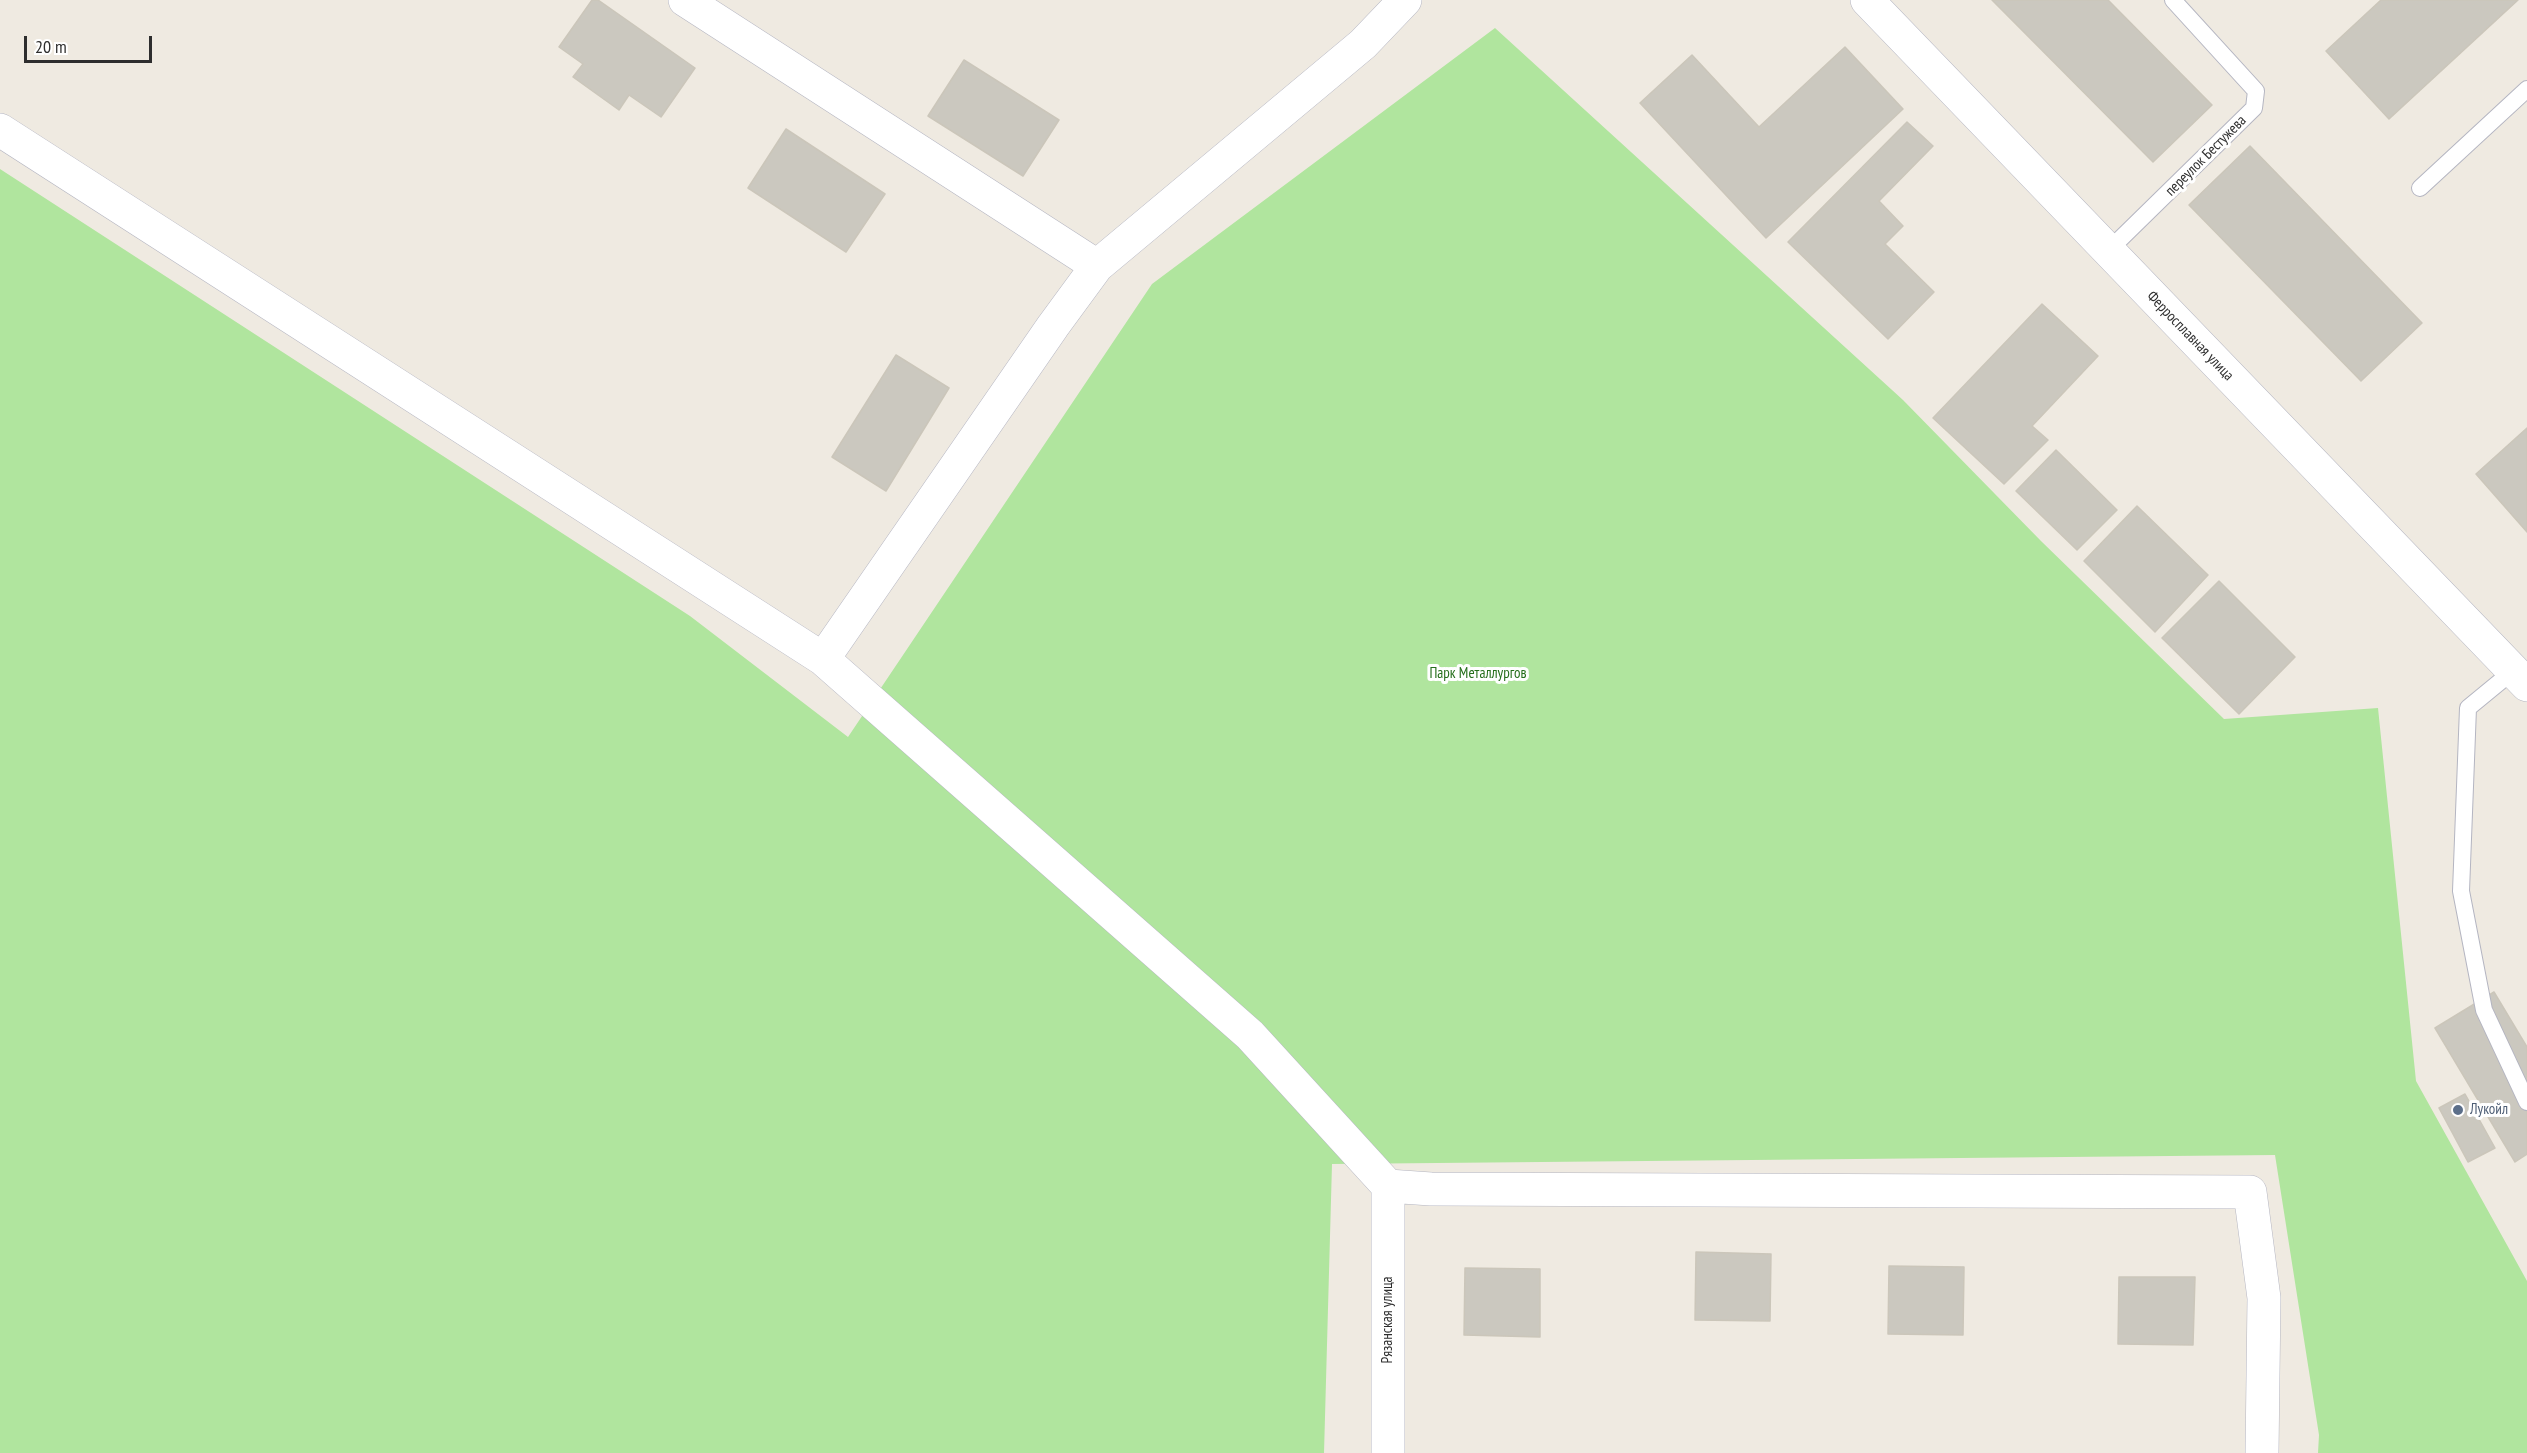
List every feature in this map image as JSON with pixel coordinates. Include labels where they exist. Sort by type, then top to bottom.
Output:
[{"type":"street","points":[[685,0],[1097,266]]},
{"type":"street","points":[[823,659],[1097,266],[1363,44],[1405,0]]},
{"type":"street","name":"Ферросплавная улица","points":[[1874,2],[2522,685]]},
{"type":"street","points":[[0,130],[823,659],[1250,1035],[1388,1186],[1443,1190],[2250,1192],[2264,1298],[2262,1453]]},
{"type":"street","name":"Рязанская улица","points":[[1388,1186],[1388,1453]]},
{"type":"lane","name":"переулок Бестужева","points":[[2108,251],[2254,108],[2256,91],[2173,0]]},
{"type":"lane","points":[[2420,188],[2527,89]]},
{"type":"lane","points":[[2522,685],[2468,708],[2461,891],[2484,1010],[2527,1102]]},
{"type":"green space","name":"Парк Металлургов","points":[[1495,28],[1903,400],[2041,541],[2224,719],[2378,708],[2416,1081],[2527,1281],[2527,1453],[2318,1453],[2319,1435],[2275,1155],[1332,1164],[1324,1453],[0,1453],[0,169],[690,616],[848,737],[1152,284]]},
{"type":"building","points":[[592,0],[598,0],[695,68],[661,117],[629,95],[619,110],[573,77],[583,64],[559,47]]},
{"type":"building","points":[[1992,0],[2108,0],[2212,105],[2153,162]]},
{"type":"building","points":[[2381,0],[2518,0],[2389,119],[2326,51]]},
{"type":"building","points":[[1845,47],[1903,109],[1766,238],[1640,103],[1692,55],[1759,127]]},
{"type":"building","points":[[964,60],[1059,120],[1023,176],[928,116]]},
{"type":"building","points":[[1907,122],[1933,146],[1879,201],[1903,226],[1885,244],[1934,292],[1888,339],[1788,242]]},
{"type":"building","points":[[786,129],[885,194],[846,252],[748,188]]},
{"type":"building","points":[[2250,146],[2422,323],[2361,381],[2189,205]]},
{"type":"building","points":[[2042,304],[2098,356],[2032,426],[2048,440],[2004,484],[1933,418]]},
{"type":"building","points":[[896,355],[949,388],[886,491],[832,457]]},
{"type":"building","points":[[2527,428],[2527,532],[2476,474]]},
{"type":"building","points":[[2056,450],[2117,510],[2077,550],[2016,491]]},
{"type":"building","points":[[2137,506],[2208,575],[2155,632],[2084,561]]},
{"type":"building","points":[[2219,581],[2295,657],[2239,714],[2162,638]]},
{"type":"building","points":[[2494,992],[2527,1047],[2527,1154],[2515,1162],[2435,1028]]},
{"type":"building","points":[[2465,1094],[2495,1148],[2468,1162],[2439,1108]]},
{"type":"building","points":[[1696,1252],[1771,1254],[1770,1321],[1695,1320]]},
{"type":"building","points":[[1889,1266],[1964,1267],[1963,1335],[1888,1334]]},
{"type":"building","points":[[1465,1268],[1540,1269],[1540,1337],[1464,1335]]},
{"type":"building","points":[[2119,1277],[2195,1277],[2193,1345],[2118,1344]]},
{"type":"place","name":"Лукойл","points":[[2458,1110]]}]
